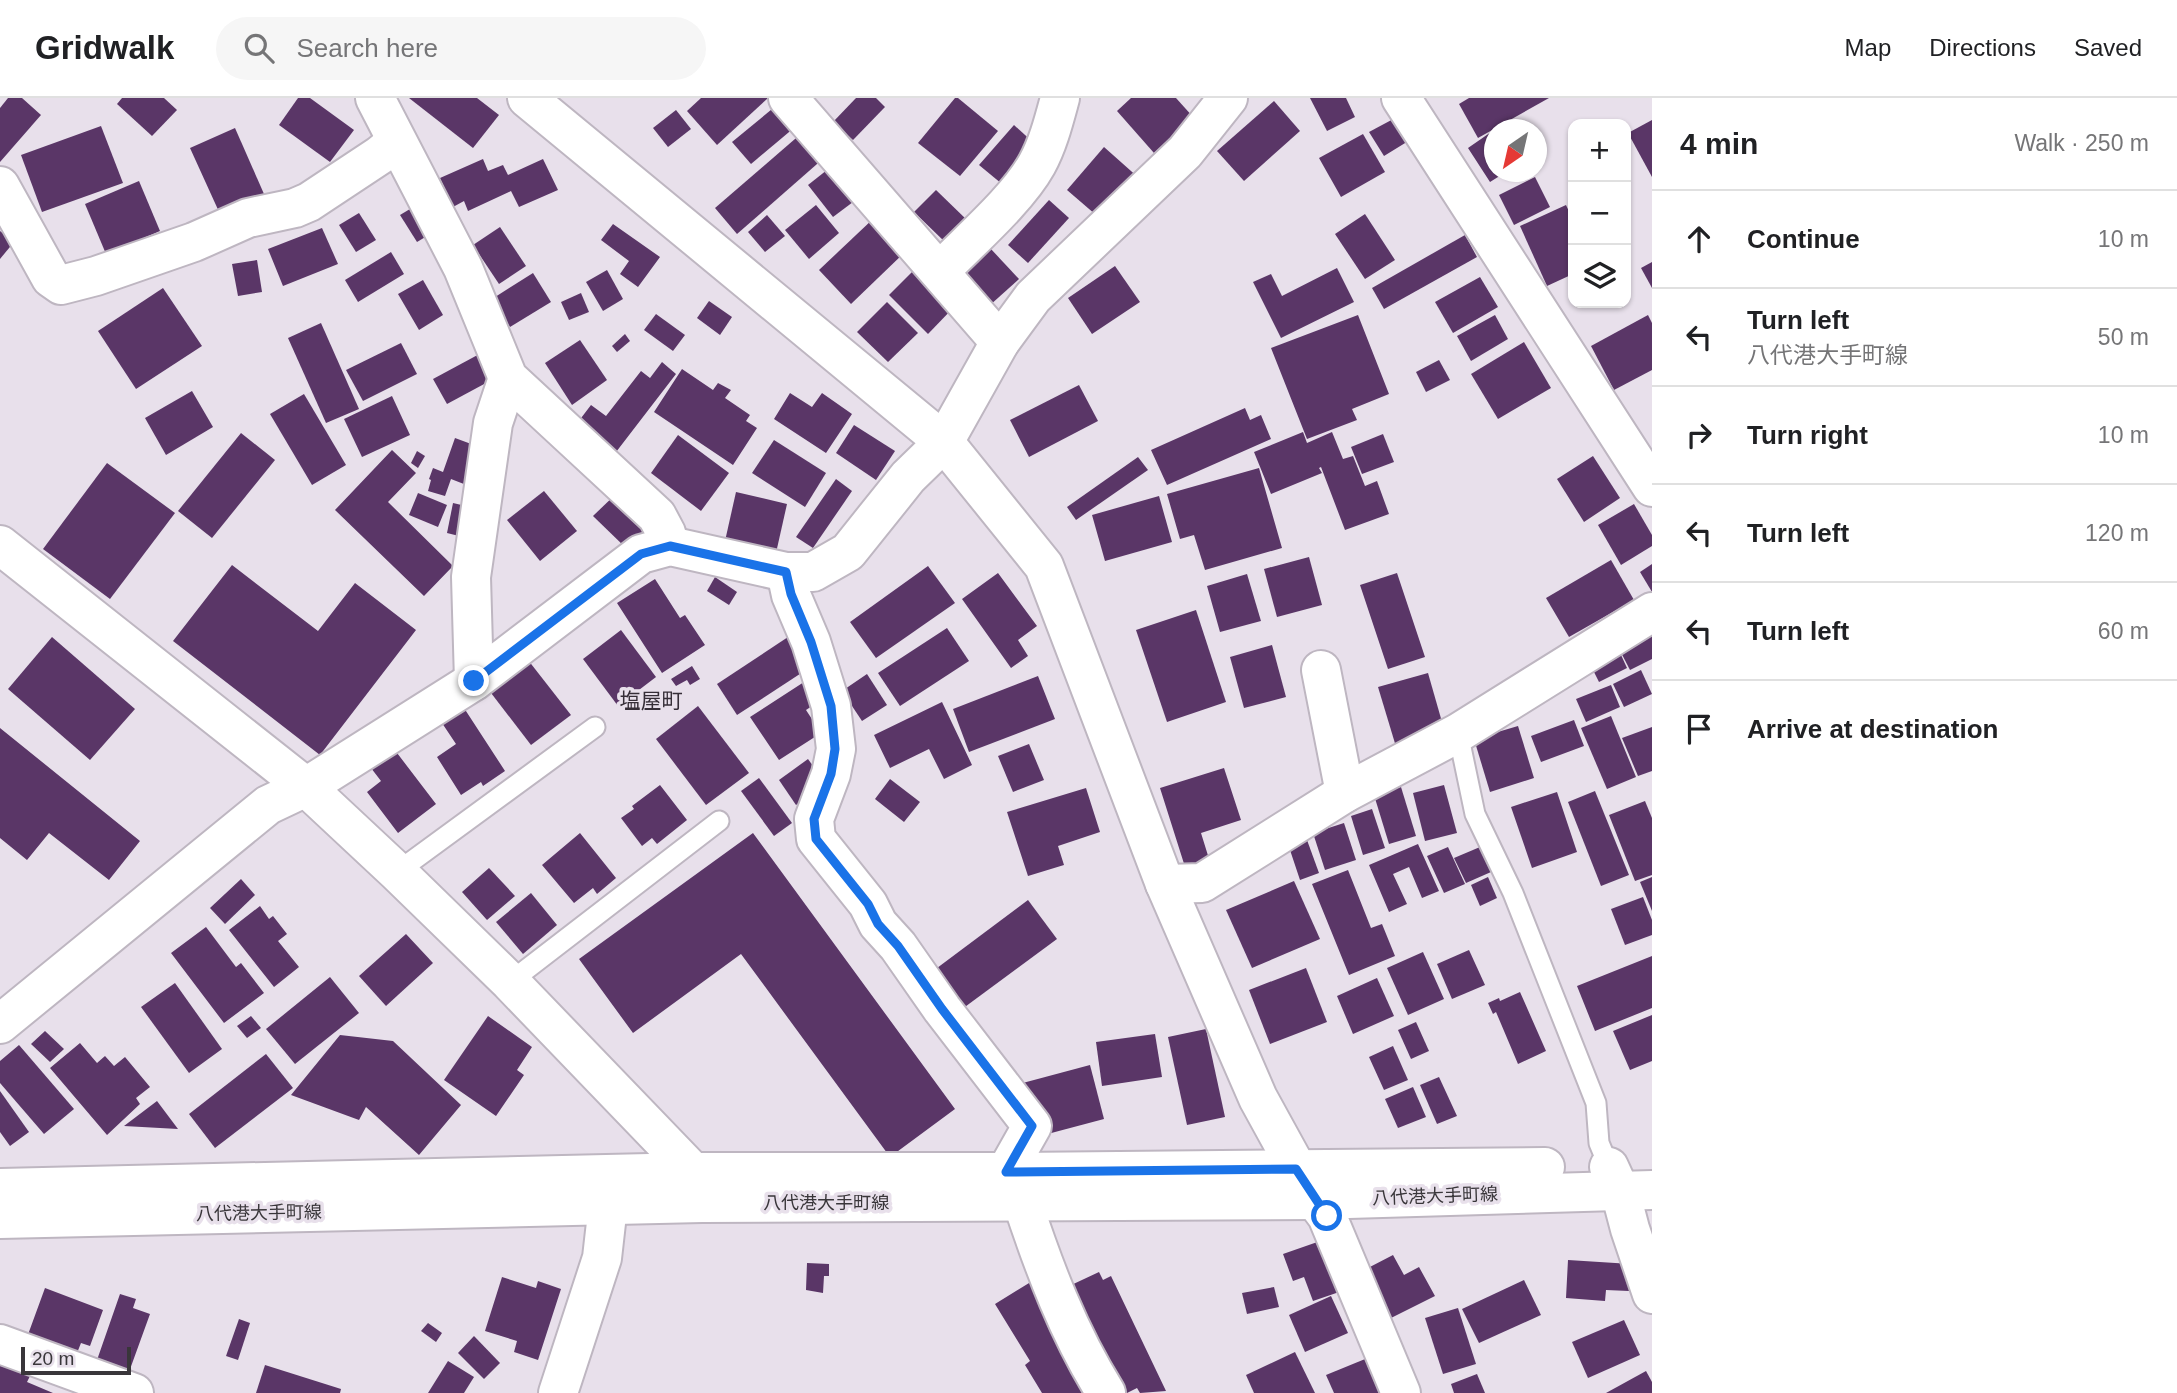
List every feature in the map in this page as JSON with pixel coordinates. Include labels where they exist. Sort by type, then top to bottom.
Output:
[{"type":"street","points":[[374,98],[463,268],[508,378],[657,516],[670,546]]},
{"type":"street","points":[[527,98],[944,442],[1044,566],[1165,884],[1258,1098],[1305,1185],[1327,1216],[1402,1393]]},
{"type":"street","points":[[789,98],[1000,342]]},
{"type":"street","points":[[940,271],[1018,192],[1037,164],[1060,98]]},
{"type":"street","points":[[0,1024],[268,805],[306,787],[474,681],[641,554],[670,546],[786,572],[813,572],[848,552],[908,477],[944,442],[1000,342],[1033,297],[1185,152],[1228,98]]},
{"type":"street","points":[[1401,98],[1652,487]]},
{"type":"street","points":[[0,186],[51,278],[61,285],[96,276],[181,246],[248,218],[302,205],[396,142]]},
{"type":"street","points":[[474,681],[471,577],[493,423],[508,378]]},
{"type":"street","points":[[0,545],[306,787],[510,982],[698,1188]]},
{"type":"street","points":[[786,572],[791,594],[811,642],[831,706],[835,749],[831,774],[814,819],[816,839],[868,904],[878,924],[898,946],[942,1009],[1032,1126],[1014,1187],[1049,1278],[1085,1358],[1106,1393]]},
{"type":"street","points":[[1165,884],[1202,883],[1345,793],[1458,733],[1652,612]]},
{"type":"street","points":[[1321,670],[1345,793]]},
{"type":"street","name":"八代港大手町線","points":[[0,1188],[698,1188],[1627,1183],[1652,1166]]},
{"type":"street","points":[[1627,1183],[1630,1229],[1652,1294]]},
{"type":"street","name":"八代港大手町線","points":[[0,1219],[608,1205],[698,1188]]},
{"type":"street","points":[[558,1393],[602,1258],[608,1205]]},
{"type":"street","points":[[0,1344],[134,1393]]},
{"type":"lane","points":[[397,872],[595,727]]},
{"type":"lane","points":[[1458,733],[1475,814],[1513,892],[1597,1103],[1599,1143],[1627,1183]]},
{"type":"lane","points":[[510,982],[719,821]]},
{"type":"building","points":[[8,98],[22,98],[41,115],[0,162],[0,108]]},
{"type":"building","points":[[122,98],[164,98],[177,110],[152,136],[117,104]]},
{"type":"building","points":[[298,98],[310,98],[354,130],[330,162],[279,125]]},
{"type":"building","points":[[409,98],[477,98],[499,115],[473,148]]},
{"type":"building","points":[[701,98],[768,98],[717,145],[687,111]]},
{"type":"building","points":[[856,98],[876,98],[885,107],[853,140],[833,122]]},
{"type":"building","points":[[955,98],[998,131],[960,176],[918,143]]},
{"type":"building","points":[[1131,98],[1176,98],[1194,118],[1154,153],[1117,111]]},
{"type":"building","points":[[1310,98],[1346,98],[1355,117],[1327,131]]},
{"type":"building","points":[[1469,98],[1549,98],[1512,119],[1484,119],[1484,135],[1478,138],[1459,104]]},
{"type":"building","points":[[1274,101],[1300,131],[1244,181],[1217,151]]},
{"type":"building","points":[[777,105],[795,127],[751,164],[732,142]]},
{"type":"building","points":[[676,110],[691,129],[668,147],[653,128]]},
{"type":"building","points":[[1397,117],[1410,140],[1384,156],[1369,132]]},
{"type":"building","points":[[1652,120],[1652,177],[1631,138],[1631,131]]},
{"type":"building","points":[[1014,125],[1036,145],[1002,184],[979,165]]},
{"type":"building","points":[[101,126],[123,183],[42,212],[21,155]]},
{"type":"building","points":[[235,128],[264,194],[220,214],[190,148]]},
{"type":"building","points":[[803,132],[825,157],[737,234],[715,208]]},
{"type":"building","points":[[1363,134],[1385,172],[1341,197],[1319,158]]},
{"type":"building","points":[[1484,137],[1484,173],[1468,148]]},
{"type":"building","points":[[1104,147],[1140,179],[1103,221],[1067,190]]},
{"type":"building","points":[[483,159],[488,171],[503,165],[508,175],[543,159],[558,190],[519,207],[511,191],[468,211],[464,201],[453,207],[440,178]]},
{"type":"building","points":[[827,170],[853,202],[833,217],[808,185]]},
{"type":"building","points":[[139,181],[160,231],[106,254],[85,204]]},
{"type":"building","points":[[1525,182],[1538,182],[1550,207],[1514,225],[1499,195]]},
{"type":"building","points":[[936,190],[969,222],[947,244],[914,212]]},
{"type":"building","points":[[1049,200],[1069,218],[1028,263],[1008,245]]},
{"type":"building","points":[[420,203],[437,230],[417,242],[400,215]]},
{"type":"building","points":[[816,205],[839,233],[809,259],[785,230]]},
{"type":"building","points":[[1566,205],[1568,276],[1547,286],[1520,226]]},
{"type":"building","points":[[359,213],[376,240],[356,252],[339,225]]},
{"type":"building","points":[[1365,214],[1395,260],[1365,279],[1335,234]]},
{"type":"building","points":[[767,215],[785,236],[765,252],[748,232]]},
{"type":"building","points":[[874,218],[905,252],[851,304],[819,270]]},
{"type":"building","points":[[613,224],[660,257],[638,287],[620,274],[629,261],[601,240]]},
{"type":"building","points":[[500,227],[526,266],[499,284],[473,245]]},
{"type":"building","points":[[322,228],[338,264],[283,286],[268,249]]},
{"type":"building","points":[[0,231],[14,242],[0,259]]},
{"type":"building","points":[[1465,235],[1477,257],[1384,309],[1372,288]]},
{"type":"building","points":[[990,248],[1019,279],[989,306],[961,274]]},
{"type":"building","points":[[391,252],[404,274],[358,302],[345,280]]},
{"type":"building","points":[[257,260],[262,292],[238,296],[232,264]]},
{"type":"building","points":[[1652,262],[1652,288],[1641,268]]},
{"type":"building","points":[[1115,266],[1140,302],[1092,334],[1068,298]]},
{"type":"building","points":[[916,268],[955,306],[928,334],[889,295]]},
{"type":"building","points":[[1337,268],[1354,302],[1281,338],[1253,282],[1271,274],[1282,296]]},
{"type":"building","points":[[607,270],[623,299],[603,311],[586,282]]},
{"type":"building","points":[[533,273],[551,302],[510,327],[492,299]]},
{"type":"building","points":[[1480,277],[1498,307],[1453,333],[1435,302]]},
{"type":"building","points":[[423,280],[443,315],[419,330],[398,294]]},
{"type":"building","points":[[163,288],[202,346],[136,389],[98,331]]},
{"type":"building","points":[[581,293],[589,312],[569,320],[561,302]]},
{"type":"building","points":[[709,301],[732,317],[720,335],[697,318]]},
{"type":"building","points":[[887,302],[918,333],[888,362],[857,332]]},
{"type":"building","points":[[656,314],[685,335],[673,351],[644,330]]},
{"type":"building","points":[[1358,315],[1389,394],[1352,409],[1357,420],[1307,439],[1271,348]]},
{"type":"building","points":[[1495,315],[1508,339],[1471,361],[1457,336]]},
{"type":"building","points":[[1648,315],[1652,323],[1652,370],[1614,390],[1591,346]]},
{"type":"building","points":[[321,323],[359,409],[326,423],[288,338]]},
{"type":"building","points":[[625,334],[630,341],[617,352],[612,346]]},
{"type":"building","points":[[580,340],[607,380],[572,405],[545,363]]},
{"type":"building","points":[[1524,342],[1551,388],[1498,419],[1471,374]]},
{"type":"building","points":[[401,343],[417,374],[363,401],[346,370]]},
{"type":"building","points":[[485,351],[499,376],[447,404],[433,379]]},
{"type":"building","points":[[1439,360],[1450,380],[1426,392],[1416,372]]},
{"type":"building","points":[[662,362],[676,374],[613,456],[575,426],[591,405],[606,416],[641,371],[650,378]]},
{"type":"building","points":[[682,369],[713,390],[718,383],[731,390],[725,398],[750,415],[746,421],[757,428],[733,465],[654,412]]},
{"type":"building","points":[[1079,385],[1098,421],[1029,457],[1010,420]]},
{"type":"building","points":[[192,391],[213,427],[166,455],[145,418]]},
{"type":"building","points":[[790,393],[812,407],[822,393],[852,414],[826,453],[774,419]]},
{"type":"building","points":[[304,394],[346,465],[312,485],[270,414]]},
{"type":"building","points":[[392,396],[410,435],[362,457],[344,419]]},
{"type":"building","points":[[1245,408],[1250,420],[1261,415],[1271,439],[1167,485],[1151,450]]},
{"type":"building","points":[[854,425],[895,451],[876,480],[836,453]]},
{"type":"building","points":[[1303,432],[1307,443],[1332,432],[1343,459],[1353,456],[1365,486],[1377,481],[1389,514],[1345,530],[1321,467],[1319,468],[1322,473],[1271,494],[1254,452]]},
{"type":"building","points":[[241,433],[275,460],[212,538],[178,511]]},
{"type":"building","points":[[1383,434],[1394,462],[1362,474],[1351,447]]},
{"type":"building","points":[[678,435],[729,473],[701,511],[651,473]]},
{"type":"building","points":[[455,438],[482,448],[469,486],[451,479],[445,496],[428,491],[433,468],[443,472]]},
{"type":"building","points":[[774,440],[826,473],[805,507],[752,473]]},
{"type":"building","points":[[392,450],[416,473],[388,502],[453,566],[424,596],[335,510]]},
{"type":"building","points":[[417,451],[425,456],[418,468],[411,463]]},
{"type":"building","points":[[1593,456],[1620,498],[1584,522],[1557,479]]},
{"type":"building","points":[[1138,457],[1148,470],[1076,520],[1067,507]]},
{"type":"building","points":[[107,463],[175,513],[110,599],[43,549]]},
{"type":"building","points":[[1259,468],[1282,548],[1205,570],[1194,535],[1180,539],[1167,494]]},
{"type":"building","points":[[836,479],[852,491],[813,548],[796,537]]},
{"type":"building","points":[[544,491],[577,531],[540,561],[507,520]]},
{"type":"building","points":[[619,491],[652,524],[627,549],[593,516]]},
{"type":"building","points":[[736,492],[787,504],[776,553],[725,541]]},
{"type":"building","points":[[418,493],[447,505],[438,527],[409,515]]},
{"type":"building","points":[[1159,496],[1172,542],[1105,561],[1092,515]]},
{"type":"building","points":[[453,503],[470,507],[463,537],[447,533]]},
{"type":"building","points":[[1634,504],[1652,535],[1652,546],[1621,565],[1598,525]]},
{"type":"building","points":[[1309,557],[1322,605],[1277,617],[1264,569]]},
{"type":"building","points":[[1611,560],[1634,600],[1569,637],[1546,598]]},
{"type":"building","points":[[1652,564],[1652,592],[1640,572]]},
{"type":"building","points":[[232,565],[318,631],[355,583],[416,630],[320,755],[173,641]]},
{"type":"building","points":[[928,566],[955,603],[876,658],[850,622]]},
{"type":"building","points":[[998,573],[1037,626],[1018,640],[1028,656],[1011,668],[962,599]]},
{"type":"building","points":[[1397,573],[1425,657],[1388,669],[1360,585]]},
{"type":"building","points":[[1247,574],[1261,621],[1220,632],[1207,586]]},
{"type":"building","points":[[715,577],[737,592],[729,605],[707,591]]},
{"type":"building","points":[[655,579],[680,618],[685,615],[705,645],[662,673],[617,603]]},
{"type":"building","points":[[1196,610],[1226,702],[1167,722],[1136,630]]},
{"type":"building","points":[[1652,620],[1652,659],[1630,670],[1614,639]]},
{"type":"building","points":[[947,628],[969,661],[900,706],[878,673]]},
{"type":"building","points":[[621,630],[656,677],[618,706],[583,659]]},
{"type":"building","points":[[52,637],[135,709],[90,760],[8,689]]},
{"type":"building","points":[[788,637],[809,668],[737,715],[717,684]]},
{"type":"building","points":[[1616,644],[1627,668],[1599,682],[1587,658]]},
{"type":"building","points":[[1272,645],[1286,697],[1244,708],[1230,657]]},
{"type":"building","points":[[528,660],[571,715],[531,745],[488,689]]},
{"type":"building","points":[[692,666],[700,679],[690,685],[687,680],[676,686],[671,679]]},
{"type":"building","points":[[1641,670],[1652,694],[1624,707],[1613,684]]},
{"type":"building","points":[[1428,673],[1446,736],[1397,750],[1378,687]]},
{"type":"building","points":[[867,674],[887,705],[862,721],[842,691]]},
{"type":"building","points":[[1038,676],[1055,719],[969,752],[953,709]]},
{"type":"building","points":[[804,682],[818,702],[806,710],[821,733],[779,760],[750,717]]},
{"type":"building","points":[[1611,685],[1620,707],[1586,722],[1576,699]]},
{"type":"building","points":[[942,702],[972,765],[944,779],[929,749],[890,768],[874,735]]},
{"type":"building","points":[[698,706],[749,773],[706,805],[656,739]]},
{"type":"building","points":[[464,708],[505,771],[483,786],[481,782],[461,795],[437,757],[456,744],[442,723]]},
{"type":"building","points":[[1611,716],[1636,777],[1607,789],[1581,728]]},
{"type":"building","points":[[1574,720],[1584,746],[1541,762],[1531,736]]},
{"type":"building","points":[[1518,726],[1534,778],[1490,792],[1474,739]]},
{"type":"building","points":[[1652,727],[1652,771],[1638,776],[1622,738]]},
{"type":"building","points":[[0,728],[140,841],[109,880],[49,833],[27,860],[0,838]]},
{"type":"building","points":[[1029,744],[1044,780],[1013,792],[998,756]]},
{"type":"building","points":[[394,749],[436,804],[398,833],[367,792],[381,781],[371,768]]},
{"type":"building","points":[[808,759],[826,784],[796,805],[779,780]]},
{"type":"building","points":[[1224,768],[1241,820],[1201,833],[1210,862],[1186,870],[1160,788]]},
{"type":"building","points":[[759,778],[792,823],[774,836],[741,791]]},
{"type":"building","points":[[890,779],[920,802],[904,822],[875,799]]},
{"type":"building","points":[[660,785],[687,820],[657,844],[652,838],[642,846],[621,818]]},
{"type":"building","points":[[1444,785],[1457,833],[1425,841],[1413,793]]},
{"type":"building","points":[[1401,787],[1416,836],[1389,844],[1374,795]]},
{"type":"building","points":[[1086,788],[1100,832],[1058,846],[1064,865],[1028,876],[1007,812]]},
{"type":"building","points":[[1595,791],[1629,875],[1601,886],[1568,802]]},
{"type":"building","points":[[1557,792],[1577,852],[1532,868],[1511,807]]},
{"type":"building","points":[[1645,801],[1652,818],[1652,875],[1635,881],[1609,815]]},
{"type":"building","points":[[1372,809],[1385,848],[1363,855],[1351,816]]},
{"type":"building","points":[[1344,823],[1356,860],[1325,870],[1313,833]]},
{"type":"building","points":[[580,833],[616,878],[597,894],[593,888],[574,903],[542,865]]},
{"type":"building","points":[[753,833],[955,1109],[890,1157],[741,954],[633,1033],[579,959]]},
{"type":"building","points":[[1307,840],[1319,873],[1300,880],[1289,847]]},
{"type":"building","points":[[1418,844],[1439,891],[1422,898],[1409,867],[1393,874],[1407,904],[1389,912],[1369,865]]},
{"type":"building","points":[[1448,847],[1465,884],[1444,893],[1427,856]]},
{"type":"building","points":[[1480,847],[1491,872],[1466,883],[1454,858]]},
{"type":"building","points":[[489,868],[515,896],[487,920],[462,892]]},
{"type":"building","points":[[1348,870],[1371,928],[1382,924],[1395,956],[1349,975],[1312,884]]},
{"type":"building","points":[[1488,877],[1497,898],[1480,906],[1471,885]]},
{"type":"building","points":[[1652,877],[1652,911],[1640,882]]},
{"type":"building","points":[[241,879],[255,895],[225,924],[210,908]]},
{"type":"building","points":[[1294,881],[1320,939],[1252,968],[1226,910]]},
{"type":"building","points":[[531,893],[557,925],[523,954],[496,922]]},
{"type":"building","points":[[1643,897],[1652,920],[1652,935],[1625,945],[1611,909]]},
{"type":"building","points":[[1028,900],[1057,939],[954,1015],[925,977]]},
{"type":"building","points":[[260,906],[269,919],[273,916],[287,934],[278,941],[299,967],[274,987],[229,930]]},
{"type":"building","points":[[206,927],[236,967],[241,963],[264,993],[224,1023],[171,953]]},
{"type":"building","points":[[406,934],[433,963],[386,1006],[359,976]]},
{"type":"building","points":[[1469,950],[1485,985],[1452,999],[1437,964]]},
{"type":"building","points":[[1423,952],[1444,999],[1408,1015],[1387,968]]},
{"type":"building","points":[[1652,956],[1652,1008],[1595,1031],[1577,986]]},
{"type":"building","points":[[1306,968],[1327,1022],[1270,1044],[1249,990]]},
{"type":"building","points":[[330,977],[359,1013],[295,1064],[266,1029]]},
{"type":"building","points":[[1377,978],[1394,1016],[1353,1034],[1337,996]]},
{"type":"building","points":[[175,983],[222,1049],[189,1073],[141,1007]]},
{"type":"building","points":[[1520,992],[1546,1051],[1518,1064],[1496,1012],[1493,1014],[1488,1003]]},
{"type":"building","points":[[1652,1015],[1652,1061],[1630,1070],[1613,1031]]},
{"type":"building","points":[[251,1016],[261,1028],[247,1038],[237,1026]]},
{"type":"building","points":[[488,1016],[532,1047],[517,1070],[524,1075],[496,1116],[444,1080]]},
{"type":"building","points":[[1416,1022],[1429,1051],[1411,1059],[1398,1030]]},
{"type":"building","points":[[1206,1029],[1225,1117],[1187,1125],[1168,1037]]},
{"type":"building","points":[[45,1031],[64,1049],[50,1062],[31,1044]]},
{"type":"building","points":[[1155,1034],[1162,1077],[1102,1086],[1096,1042]]},
{"type":"building","points":[[340,1035],[393,1041],[461,1105],[419,1155],[366,1107],[359,1120],[291,1095]]},
{"type":"building","points":[[80,1043],[97,1063],[105,1056],[114,1066],[125,1057],[150,1087],[136,1098],[140,1104],[107,1135],[50,1068]]},
{"type":"building","points":[[19,1045],[74,1109],[44,1134],[0,1083],[0,1061]]},
{"type":"building","points":[[1393,1046],[1408,1080],[1384,1090],[1369,1057]]},
{"type":"building","points":[[266,1054],[293,1088],[215,1148],[189,1114]]},
{"type":"building","points":[[1090,1065],[1104,1119],[1040,1136],[1019,1084]]},
{"type":"building","points":[[1439,1077],[1457,1116],[1437,1124],[1420,1085]]},
{"type":"building","points":[[1413,1087],[1426,1117],[1398,1128],[1385,1099]]},
{"type":"building","points":[[0,1091],[29,1132],[10,1146],[0,1132]]},
{"type":"building","points":[[157,1101],[178,1129],[124,1126]]},
{"type":"building","points":[[1326,1239],[1345,1290],[1313,1301],[1304,1277],[1293,1281],[1283,1254]]},
{"type":"building","points":[[1393,1255],[1404,1275],[1419,1267],[1435,1296],[1391,1318],[1366,1269]]},
{"type":"building","points":[[1568,1260],[1631,1264],[1629,1291],[1606,1290],[1605,1301],[1566,1298]]},
{"type":"building","points":[[807,1263],[829,1264],[829,1276],[824,1276],[823,1293],[806,1290]]},
{"type":"building","points":[[1099,1272],[1103,1280],[1111,1276],[1166,1391],[1140,1393],[1137,1388],[1127,1393],[1119,1393],[1067,1287]]},
{"type":"building","points":[[502,1277],[536,1288],[538,1281],[561,1289],[538,1360],[514,1352],[517,1341],[485,1331]]},
{"type":"building","points":[[1034,1280],[1089,1389],[1082,1393],[1042,1393],[1025,1365],[1030,1361],[995,1304]]},
{"type":"building","points":[[1524,1280],[1541,1315],[1479,1343],[1462,1309]]},
{"type":"building","points":[[1274,1287],[1279,1307],[1247,1314],[1242,1293]]},
{"type":"building","points":[[45,1288],[103,1310],[90,1346],[81,1343],[75,1358],[26,1340]]},
{"type":"building","points":[[120,1294],[136,1299],[133,1308],[150,1314],[129,1372],[97,1360]]},
{"type":"building","points":[[1331,1296],[1348,1333],[1305,1352],[1289,1315]]},
{"type":"building","points":[[1458,1308],[1476,1364],[1443,1374],[1425,1318]]},
{"type":"building","points":[[239,1319],[250,1323],[238,1360],[226,1356]]},
{"type":"building","points":[[1624,1320],[1640,1355],[1588,1378],[1572,1342]]},
{"type":"building","points":[[428,1323],[442,1333],[436,1342],[421,1331]]},
{"type":"building","points":[[474,1336],[500,1363],[484,1379],[458,1353]]},
{"type":"building","points":[[1295,1352],[1315,1393],[1254,1393],[1246,1375]]},
{"type":"building","points":[[1370,1357],[1384,1393],[1334,1393],[1326,1375]]},
{"type":"building","points":[[448,1361],[474,1377],[464,1393],[428,1393]]},
{"type":"building","points":[[0,1364],[30,1376],[27,1382],[53,1393],[0,1393]]},
{"type":"building","points":[[265,1365],[341,1389],[340,1393],[256,1393]]},
{"type":"building","points":[[1646,1371],[1652,1382],[1652,1393],[1606,1393]]},
{"type":"building","points":[[1477,1374],[1485,1393],[1454,1393],[1451,1384]]},
{"type":"district","name":"塩屋町","points":[[651,700]]},
{"type":"route","points":[[474,681],[641,554],[670,546],[786,572],[791,594],[811,642],[831,706],[835,749],[831,774],[814,819],[816,839],[868,904],[878,924],[898,946],[942,1009],[1032,1126],[1006,1172],[1296,1169],[1327,1216]]}]
